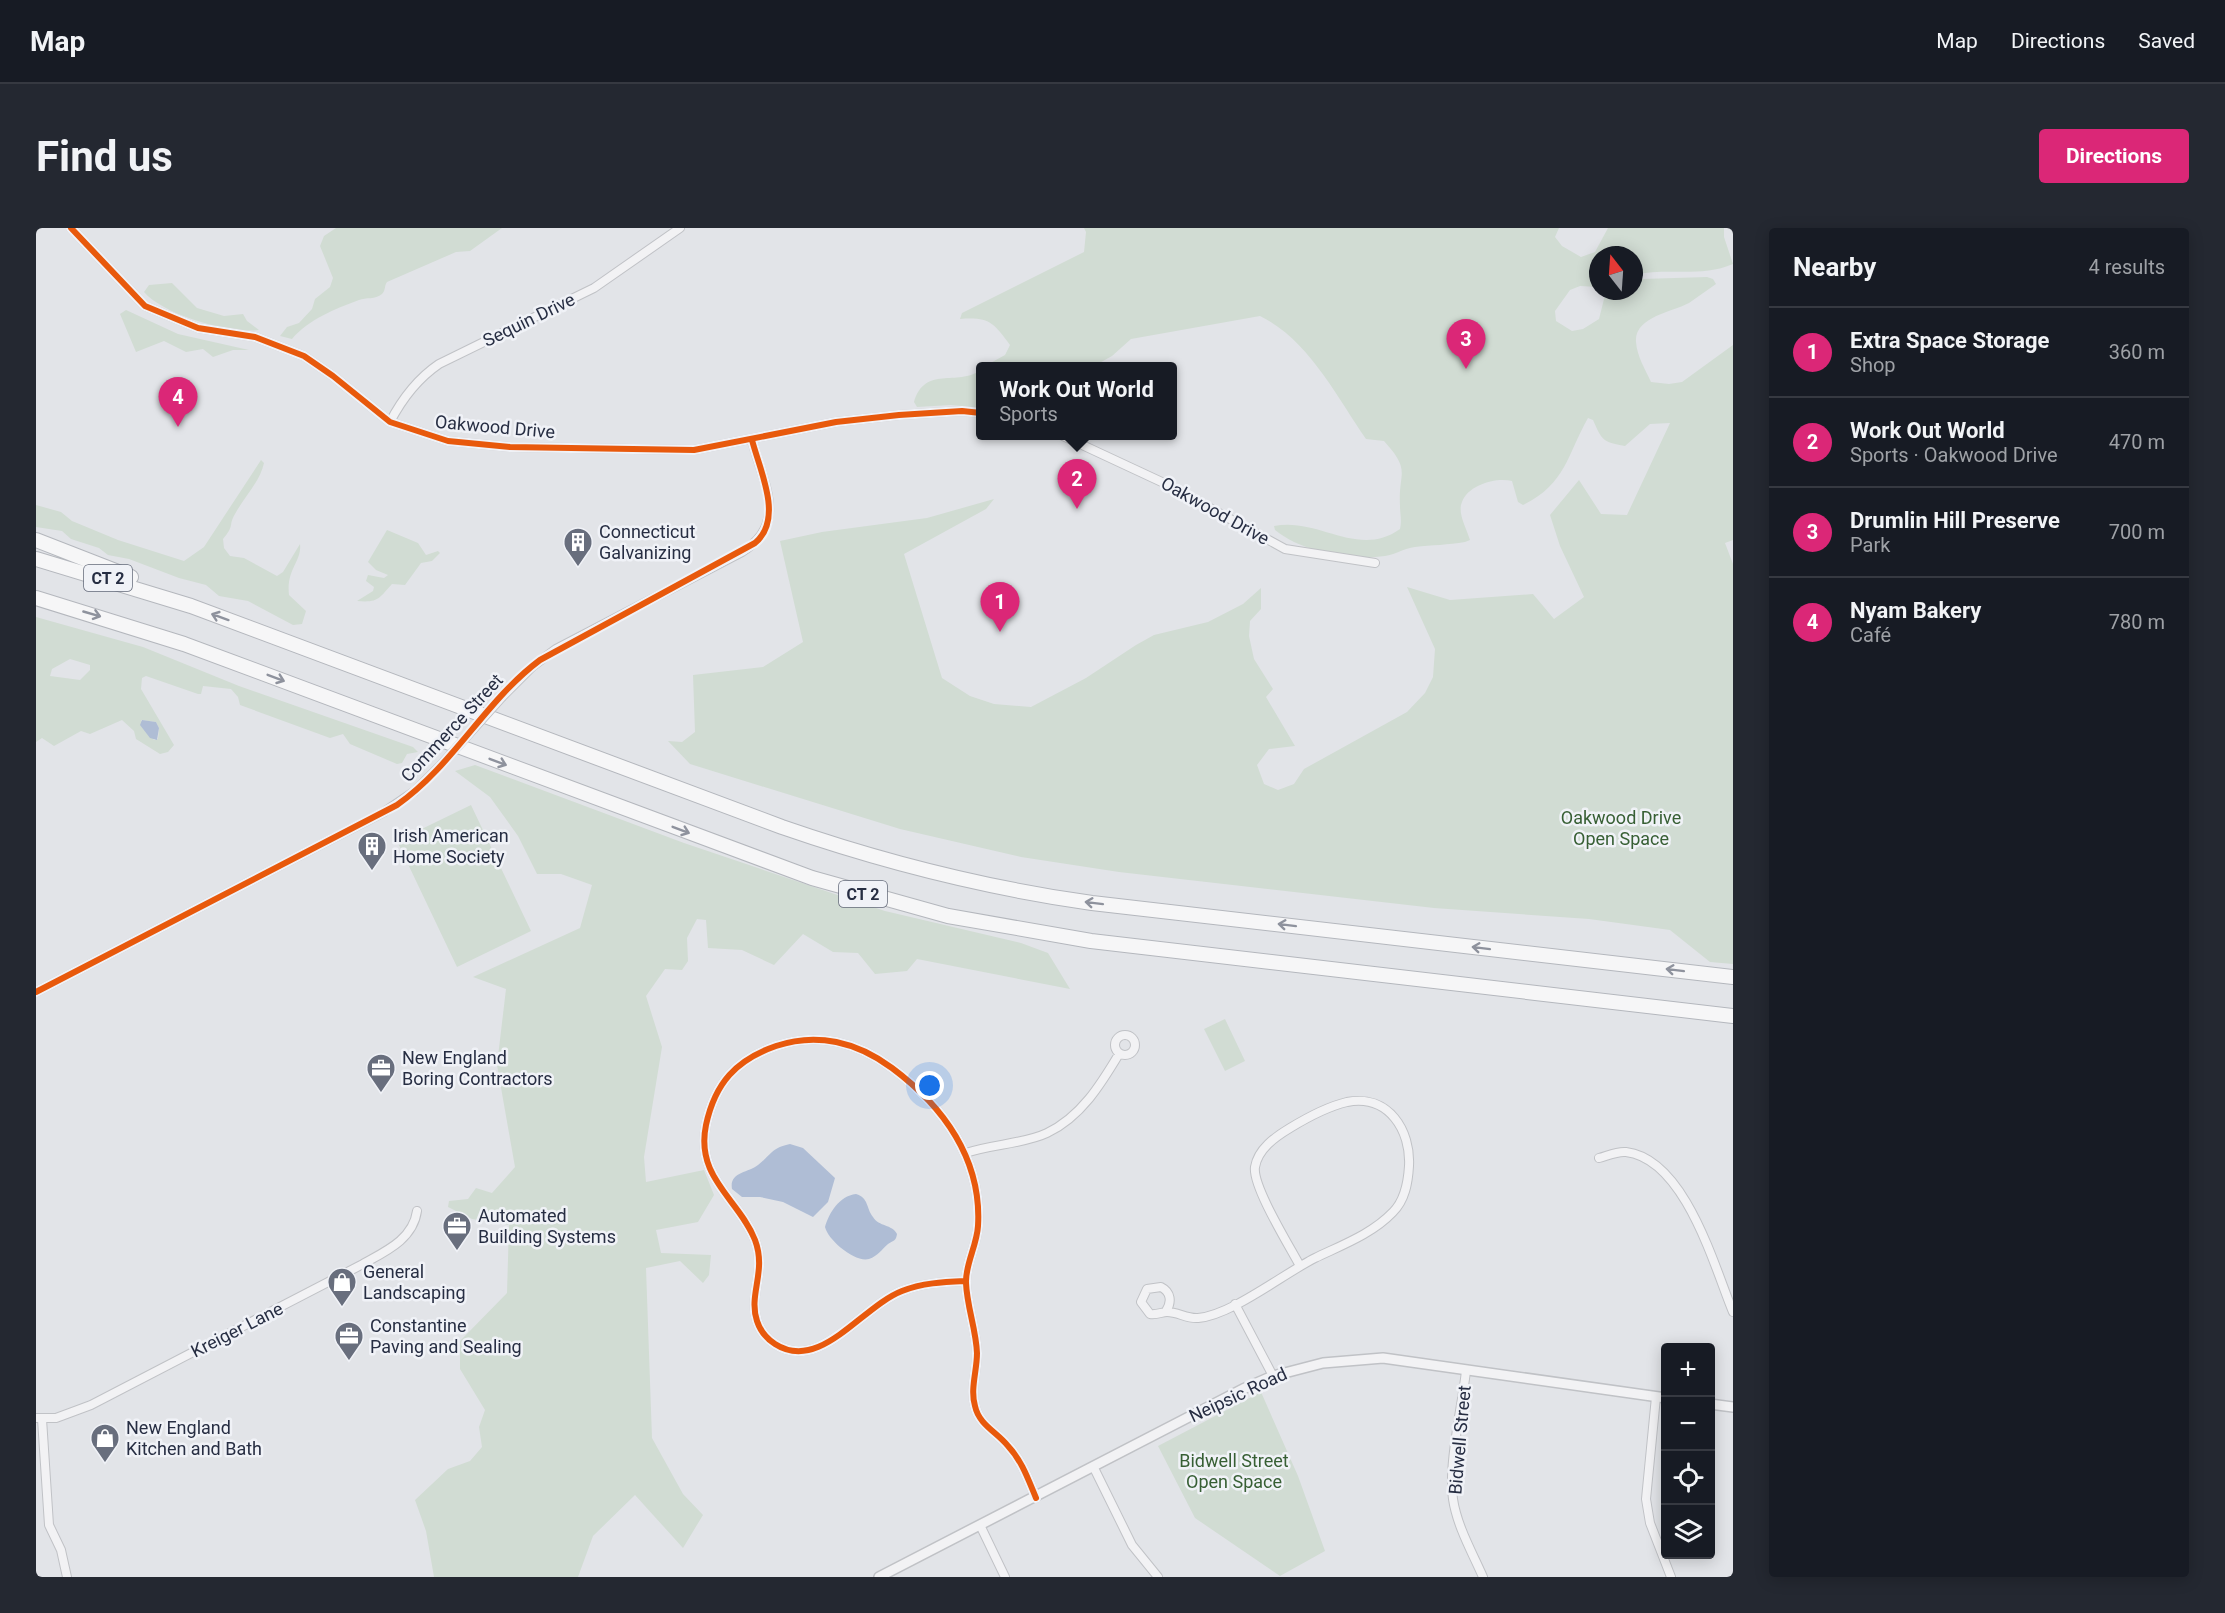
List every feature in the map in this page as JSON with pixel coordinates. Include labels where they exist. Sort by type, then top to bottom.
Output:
[{"type":"highway","points":[[36,540],[126,575],[178,601]]},
{"type":"highway","name":"CT 2","points":[[36,559],[178,601],[782,826],[861,853],[930,872],[1014,890],[1083,901],[1733,977]]},
{"type":"highway","name":"CT 2","points":[[36,598],[184,644],[781,867],[912,907],[1008,928],[1090,941],[1733,1016]]},
{"type":"street","name":"Oakwood Drive","points":[[70,228],[146,306],[198,328],[255,337],[304,356],[333,376],[390,423],[448,441],[510,447],[694,450],[845,421],[962,411],[976,412]]},
{"type":"street","name":"Sequin Drive","points":[[390,423],[398,406],[422,376],[439,364],[594,288],[680,228]]},
{"type":"street","name":"Commerce Street","points":[[36,992],[384,812],[415,792],[502,697],[533,666],[556,649],[739,554],[760,539],[769,525],[769,509],[752,440]]},
{"type":"street","name":"Oakwood Drive","points":[[1074,440],[1166,484],[1285,549],[1375,562]]},
{"type":"street","points":[[965,1281],[930,1283],[902,1291],[874,1305],[832,1340],[811,1352],[786,1351],[768,1340],[757,1323],[754,1302],[760,1277],[760,1253],[752,1232],[716,1182],[706,1159],[704,1132],[711,1102],[728,1075],[754,1054],[789,1042],[826,1038],[869,1052],[912,1083],[946,1122],[966,1154],[978,1191],[978,1229],[965,1281],[977,1354],[973,1392],[975,1408],[985,1425],[1007,1444],[1022,1465],[1036,1498]]},
{"type":"street","points":[[966,1154],[990,1145],[1022,1141],[1048,1133],[1075,1114],[1099,1087],[1119,1054]]},
{"type":"street","points":[[1166,1311],[1198,1318],[1235,1304],[1300,1266],[1372,1230],[1395,1211],[1407,1187],[1410,1149],[1404,1128],[1391,1113],[1371,1104],[1350,1102],[1317,1111],[1274,1137],[1262,1151],[1255,1168],[1257,1184],[1300,1266]]},
{"type":"street","points":[[1599,1158],[1626,1152],[1648,1161],[1670,1179],[1688,1204],[1733,1312]]},
{"type":"street","name":"Kreiger Lane","points":[[39,1418],[70,1414],[91,1406],[361,1265],[404,1238],[413,1227],[417,1211]]},
{"type":"street","points":[[1235,1304],[1273,1376]]},
{"type":"street","name":"Neipsic Road","points":[[879,1577],[1273,1376],[1323,1363],[1362,1358],[1661,1398]]},
{"type":"street","name":"Bidwell Street","points":[[1466,1371],[1454,1465],[1453,1499],[1460,1525],[1483,1577]]},
{"type":"street","points":[[1661,1398],[1646,1498],[1650,1523],[1671,1577]]},
{"type":"street","points":[[1715,1405],[1733,1407]]},
{"type":"street","points":[[39,1418],[49,1525],[61,1550],[67,1577]]},
{"type":"street","points":[[1094,1468],[1132,1545],[1158,1577]]},
{"type":"street","points":[[980,1525],[1005,1577]]},
{"type":"green space","points":[[336,228],[502,228],[470,251],[456,252],[387,282],[379,296],[359,300],[323,315],[292,339],[280,336],[287,327],[299,323],[312,309],[315,299],[330,287],[333,278],[320,246],[324,236]]},
{"type":"green space","name":"Oakwood Drive Open Space","points":[[1084,228],[1559,228],[1555,237],[1562,246],[1581,257],[1589,254],[1589,286],[1580,286],[1570,290],[1555,311],[1556,321],[1572,331],[1583,329],[1599,319],[1604,300],[1643,300],[1643,279],[1707,277],[1713,279],[1716,284],[1689,303],[1647,321],[1637,334],[1636,342],[1651,382],[1669,384],[1682,382],[1733,345],[1733,540],[1725,543],[1733,564],[1733,964],[1710,962],[1670,930],[1589,919],[1434,908],[1119,872],[1021,857],[900,829],[690,764],[668,741],[682,742],[695,732],[693,675],[763,667],[803,642],[780,541],[822,532],[927,518],[994,499],[986,509],[904,554],[942,678],[970,696],[994,704],[1031,707],[1086,678],[1154,635],[1208,622],[1243,604],[1261,588],[1261,609],[1250,621],[1249,636],[1254,659],[1273,689],[1266,697],[1295,746],[1269,749],[1257,765],[1264,784],[1278,790],[1294,784],[1304,769],[1407,712],[1425,693],[1433,677],[1435,649],[1407,587],[1450,600],[1533,594],[1554,619],[1584,597],[1560,546],[1550,515],[1579,480],[1601,514],[1627,515],[1670,423],[1650,424],[1625,446],[1604,439],[1593,420],[1588,418],[1564,468],[1548,488],[1537,497],[1523,505],[1518,502],[1512,481],[1506,480],[1483,484],[1465,496],[1461,506],[1462,516],[1470,540],[1465,542],[1411,548],[1389,555],[1371,557],[1342,556],[1312,549],[1286,538],[1275,530],[1274,526],[1307,527],[1354,539],[1369,540],[1384,537],[1400,529],[1402,472],[1393,451],[1384,441],[1366,439],[1320,370],[1293,339],[1277,326],[1260,316],[1131,339],[1112,356],[1101,362],[992,362],[1005,355],[1010,345],[990,323],[978,319],[960,319],[962,313],[1084,252],[1086,232]]},
{"type":"green space","points":[[1608,228],[1724,228],[1724,237],[1733,264],[1696,272],[1643,274],[1643,246],[1598,246]]},
{"type":"green space","points":[[172,283],[197,308],[224,316],[243,314],[247,321],[259,330],[231,329],[198,321],[166,308],[144,292],[149,285]]},
{"type":"green space","points":[[126,310],[178,334],[249,350],[233,350],[213,357],[203,349],[186,352],[164,341],[136,352],[120,314]]},
{"type":"green space","points":[[976,373],[976,408],[951,405],[917,407],[914,402],[919,391],[934,380]]},
{"type":"green space","points":[[261,460],[264,463],[262,470],[233,518],[229,531],[223,539],[224,548],[230,556],[244,558],[277,576],[283,572],[300,544],[299,556],[290,579],[289,595],[306,611],[302,624],[293,625],[248,601],[219,596],[206,585],[179,578],[129,559],[108,555],[99,548],[71,539],[62,531],[36,527],[36,505],[61,512],[72,521],[118,540],[184,561],[204,547]]},
{"type":"green space","points":[[387,530],[418,543],[426,555],[438,551],[440,553],[432,561],[421,563],[405,585],[392,584],[378,599],[357,601],[373,591],[374,587],[366,581],[368,575],[384,578],[388,575],[376,570],[368,562]]},
{"type":"green space","points":[[36,617],[143,647],[239,686],[413,747],[418,752],[407,754],[402,763],[397,764],[350,744],[343,734],[330,738],[240,705],[238,697],[231,689],[203,686],[201,694],[198,694],[146,676],[142,678],[141,689],[174,745],[168,752],[160,754],[136,739],[134,731],[122,720],[90,734],[81,731],[54,746],[42,738],[36,742]],"holes":[[[70,659],[90,665],[90,670],[80,680],[50,676],[52,669]],[[141,720],[156,722],[159,728],[158,739],[154,740]]]},
{"type":"green space","points":[[475,765],[684,843],[885,911],[1021,943],[1048,953],[1070,989],[917,959],[907,971],[875,974],[858,953],[833,952],[803,934],[774,965],[742,950],[708,948],[706,920],[697,919],[687,938],[688,961],[682,970],[665,969],[646,996],[662,1047],[644,1157],[646,1182],[704,1170],[714,1195],[698,1222],[656,1230],[661,1253],[711,1255],[709,1275],[703,1283],[680,1261],[646,1268],[652,1438],[683,1494],[703,1515],[683,1548],[635,1495],[593,1536],[578,1577],[434,1577],[426,1531],[415,1500],[448,1469],[470,1461],[482,1447],[479,1427],[485,1410],[460,1369],[460,1341],[507,1293],[509,1225],[472,1219],[448,1207],[449,1201],[468,1199],[476,1188],[492,1193],[515,1167],[497,1065],[506,989],[473,977],[580,928],[592,885],[561,874],[537,874],[518,836],[490,797],[455,771]]},
{"type":"green space","points":[[471,805],[531,931],[457,967],[397,841]]},
{"type":"green space","points":[[1225,1019],[1245,1061],[1225,1071],[1204,1029]]},
{"type":"green space","name":"Bidwell Street Open Space","points":[[1261,1392],[1298,1476],[1325,1551],[1280,1576],[1195,1518],[1158,1446]]},
{"type":"water","points":[[142,720],[156,722],[159,728],[157,740],[150,738],[140,725]]},
{"type":"water","points":[[790,1144],[803,1148],[835,1178],[828,1202],[813,1217],[783,1202],[760,1197],[742,1197],[732,1189],[733,1179],[736,1176],[754,1168],[775,1150]]},
{"type":"water","points":[[856,1194],[863,1198],[876,1220],[897,1234],[894,1240],[869,1259],[857,1258],[843,1249],[831,1238],[825,1227],[836,1206],[850,1195]]},
{"type":"cycle path","points":[[71,228],[145,306],[198,328],[255,337],[304,356],[390,422],[448,441],[510,447],[694,450],[836,422],[899,415],[962,411],[976,412]]},
{"type":"cycle path","points":[[36,992],[397,805],[435,772],[502,694],[540,660],[755,543],[764,533],[769,508],[764,480],[752,440]]},
{"type":"cycle path","points":[[965,1281],[941,1282],[902,1291],[871,1310],[840,1334],[808,1350],[792,1351],[769,1340],[760,1328],[755,1311],[759,1273],[755,1240],[748,1225],[712,1174],[704,1143],[710,1110],[715,1097],[729,1075],[749,1058],[776,1046],[806,1040],[836,1042],[865,1052],[892,1068],[928,1099],[943,1117],[966,1157],[978,1202],[977,1233],[966,1276],[977,1353],[973,1387],[975,1406],[984,1423],[1004,1441],[1017,1458],[1036,1498]]},
{"type":"place","name":"Drumlin Hill Preserve","points":[[1466,369]]},
{"type":"place","name":"Nyam Bakery","points":[[178,427]]},
{"type":"place","name":"Work Out World","points":[[1077,509]]},
{"type":"place","name":"Connecticut Galvanizing","points":[[578,568]]},
{"type":"place","name":"Extra Space Storage","points":[[1000,632]]},
{"type":"place","name":"Irish American Home Society","points":[[372,872]]},
{"type":"place","name":"New England Boring Contractors","points":[[381,1094]]},
{"type":"place","name":"Automated Building Systems","points":[[457,1252]]},
{"type":"place","name":"General Landscaping","points":[[342,1308]]},
{"type":"place","name":"Constantine Paving and Sealing","points":[[349,1362]]},
{"type":"place","name":"New England Kitchen and Bath","points":[[105,1464]]}]
